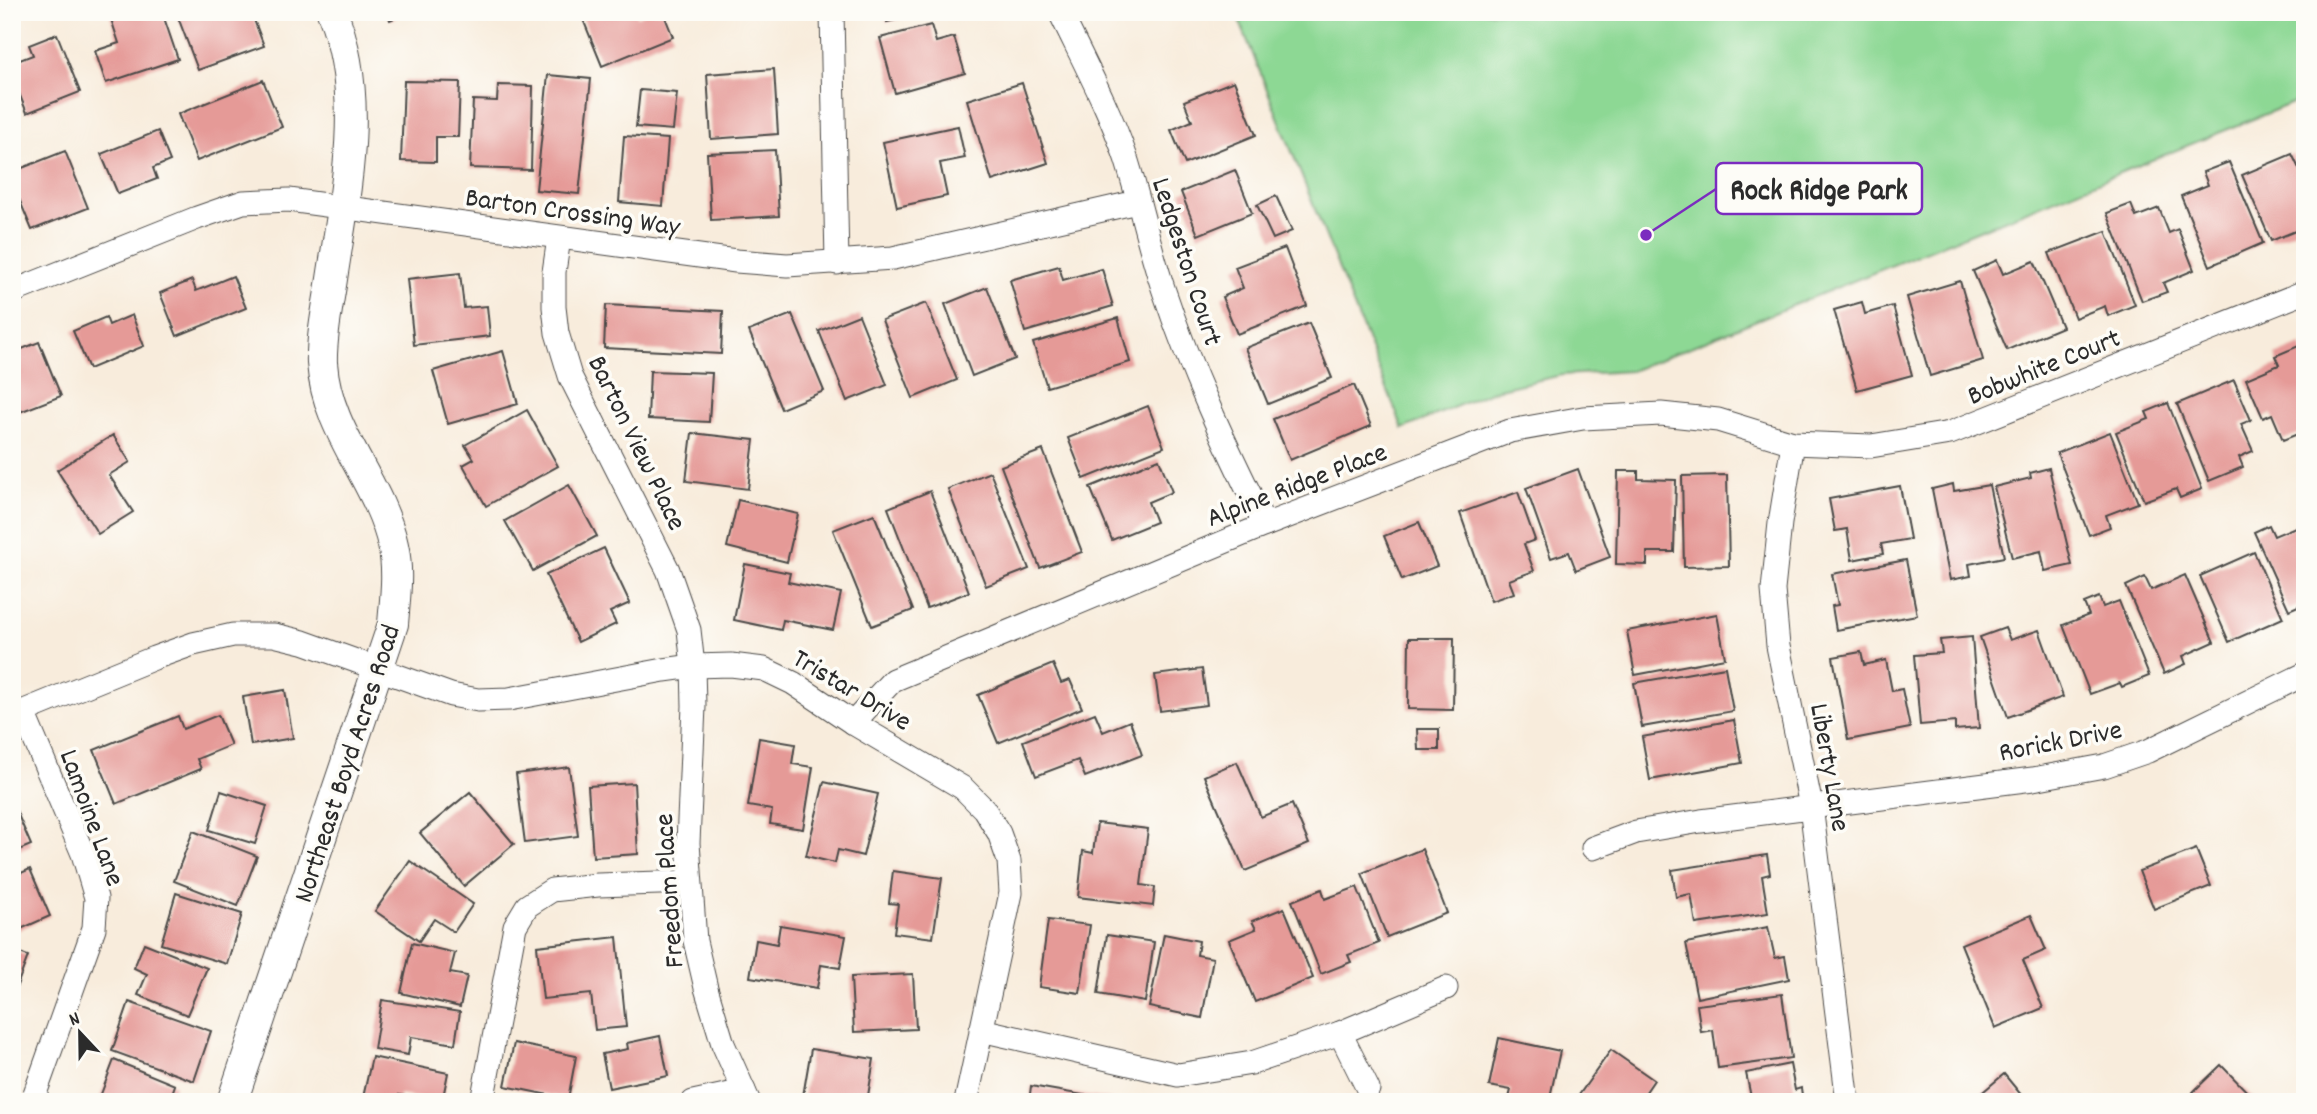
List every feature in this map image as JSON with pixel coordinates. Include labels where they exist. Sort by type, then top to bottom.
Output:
[{"type":"street","name":"Northeast Boyd Acres Road","points":[[232,1102],[393,624],[396,581],[393,545],[379,505],[330,406],[322,363],[351,129],[351,82],[345,47],[332,12]]},
{"type":"street","points":[[832,12],[837,263]]},
{"type":"street","name":"Ledgeston Court","points":[[1060,12],[1126,158],[1163,290],[1193,370],[1226,447],[1265,525]]},
{"type":"street","name":"Barton Crossing Way","points":[[12,292],[243,202],[289,200],[559,239],[787,265],[893,258],[1137,202]]},
{"type":"street","name":"Barton View Place","points":[[559,239],[554,272],[554,307],[557,333],[570,376],[668,570],[690,630],[693,666]]},
{"type":"street","name":"Bobwhite Court","points":[[1793,443],[1871,446],[1950,433],[2305,292]]},
{"type":"street","name":"Alpine Ridge Place","points":[[853,723],[894,680],[1265,525],[1510,431],[1583,418],[1661,414],[1718,420],[1793,443]]},
{"type":"street","name":"Liberty Lane","points":[[1793,443],[1773,590],[1778,646],[1811,806],[1849,1102]]},
{"type":"street","name":"Tristar Drive","points":[[17,714],[153,658],[192,644],[233,635],[274,635],[303,642],[452,695],[478,701],[509,699],[693,666],[731,665],[764,669],[793,683],[853,723],[963,788],[984,809],[999,833],[1009,861],[1011,893],[966,1102]]},
{"type":"street","name":"Freedom Place","points":[[693,666],[688,843],[695,941],[723,1044],[747,1096]]},
{"type":"street","name":"Rorick Drive","points":[[1593,848],[1636,832],[1811,806],[2033,779],[2104,766],[2148,751],[2305,674]]},
{"type":"street","name":"Lamoine Lane","points":[[17,714],[83,854],[96,898],[94,928],[32,1102]]},
{"type":"street","points":[[482,1102],[515,926],[527,906],[552,890],[598,885],[691,882]]},
{"type":"street","points":[[981,1031],[1178,1074],[1252,1063],[1340,1033],[1446,988]]},
{"type":"street","points":[[1340,1033],[1368,1088]]},
{"type":"street","points":[[693,1102],[747,1096]]},
{"type":"green space","points":[[1236,12],[2305,12],[2305,98],[1631,371],[1562,375],[1495,390],[1403,429]]},
{"type":"building","points":[[121,12],[162,12],[178,59],[106,83],[95,51],[119,43],[110,16]]},
{"type":"building","points":[[176,12],[251,12],[264,46],[198,70]]},
{"type":"building","points":[[387,12],[409,12],[390,20]]},
{"type":"building","points":[[580,12],[635,12],[637,17],[649,12],[663,12],[673,37],[602,66]]},
{"type":"building","points":[[885,12],[926,12],[926,13],[887,22]]},
{"type":"building","points":[[931,25],[936,42],[954,37],[965,73],[895,93],[880,38]]},
{"type":"building","points":[[57,34],[80,92],[27,113],[12,76],[12,63],[33,55],[29,45]]},
{"type":"building","points":[[774,69],[778,134],[711,139],[707,74]]},
{"type":"building","points":[[548,75],[591,79],[579,194],[536,190]]},
{"type":"building","points":[[263,80],[282,127],[197,161],[178,114]]},
{"type":"building","points":[[404,81],[460,82],[458,137],[436,137],[436,162],[401,161]]},
{"type":"building","points":[[1234,81],[1256,135],[1185,164],[1171,130],[1192,121],[1184,101]]},
{"type":"building","points":[[1022,83],[1048,163],[992,181],[967,100]]},
{"type":"building","points":[[498,85],[533,86],[531,170],[470,168],[473,100],[497,101]]},
{"type":"building","points":[[640,90],[677,93],[673,130],[636,127]]},
{"type":"building","points":[[958,126],[965,158],[940,163],[947,196],[897,207],[883,142]]},
{"type":"building","points":[[158,131],[170,161],[153,168],[157,179],[118,194],[101,154]]},
{"type":"building","points":[[624,136],[668,139],[663,206],[619,202]]},
{"type":"building","points":[[775,150],[779,216],[711,220],[707,153]]},
{"type":"building","points":[[65,151],[88,208],[32,230],[12,182],[12,172]]},
{"type":"building","points":[[2292,154],[2305,181],[2305,227],[2271,241],[2242,175]]},
{"type":"building","points":[[2229,162],[2263,243],[2210,266],[2181,196],[2208,185],[2203,172]]},
{"type":"building","points":[[1235,170],[1252,213],[1198,235],[1181,192]]},
{"type":"building","points":[[1276,196],[1292,231],[1273,239],[1257,205]]},
{"type":"building","points":[[2131,204],[2136,217],[2159,208],[2169,233],[2178,229],[2194,270],[2163,283],[2167,292],[2142,301],[2107,213]]},
{"type":"building","points":[[2106,231],[2135,305],[2108,316],[2105,306],[2075,318],[2049,253]]},
{"type":"building","points":[[1285,248],[1307,306],[1237,334],[1222,297],[1243,288],[1235,267]]},
{"type":"building","points":[[1997,260],[2003,274],[2034,261],[2062,327],[2007,350],[1973,271]]},
{"type":"building","points":[[1059,266],[1063,280],[1102,269],[1113,306],[1025,332],[1010,280]]},
{"type":"building","points":[[460,273],[464,308],[487,306],[490,336],[414,345],[407,279]]},
{"type":"building","points":[[233,276],[246,308],[177,336],[160,293],[192,280],[196,291]]},
{"type":"building","points":[[1960,281],[1983,360],[1930,376],[1907,297]]},
{"type":"building","points":[[987,287],[1015,359],[972,376],[945,304]]},
{"type":"building","points":[[1862,302],[1865,314],[1893,306],[1912,375],[1857,390],[1834,310]]},
{"type":"building","points":[[926,303],[957,380],[913,398],[882,320]]},
{"type":"building","points":[[606,305],[723,311],[721,354],[604,348]]},
{"type":"building","points":[[792,314],[824,391],[781,409],[749,331]]},
{"type":"building","points":[[132,315],[144,346],[89,369],[73,331],[106,317],[109,325]]},
{"type":"building","points":[[859,315],[887,385],[847,401],[819,331]]},
{"type":"building","points":[[1118,318],[1130,362],[1047,387],[1033,343]]},
{"type":"building","points":[[1309,323],[1332,378],[1268,404],[1245,348]]},
{"type":"building","points":[[39,342],[61,396],[12,415],[12,353]]},
{"type":"building","points":[[2301,345],[2305,353],[2305,431],[2283,440],[2272,414],[2263,418],[2246,379],[2279,365],[2275,356]]},
{"type":"building","points":[[503,351],[518,404],[448,424],[433,371]]},
{"type":"building","points":[[650,371],[712,373],[709,422],[648,419]]},
{"type":"building","points":[[2234,380],[2251,420],[2241,424],[2253,451],[2239,457],[2243,467],[2209,481],[2177,404]]},
{"type":"building","points":[[1354,385],[1371,426],[1290,460],[1273,419]]},
{"type":"building","points":[[2168,403],[2202,489],[2180,498],[2176,489],[2144,501],[2116,432],[2149,419],[2146,412]]},
{"type":"building","points":[[1148,406],[1164,447],[1084,479],[1068,438]]},
{"type":"building","points":[[527,410],[558,466],[486,506],[463,465],[474,459],[465,445]]},
{"type":"building","points":[[2110,432],[2138,503],[2106,515],[2110,527],[2089,535],[2057,453]]},
{"type":"building","points":[[692,433],[754,440],[748,489],[686,481]]},
{"type":"building","points":[[113,435],[130,462],[109,475],[133,512],[98,534],[57,470]]},
{"type":"building","points":[[1043,450],[1082,552],[1040,568],[1001,466]]},
{"type":"building","points":[[1159,459],[1172,492],[1148,502],[1156,522],[1112,540],[1090,487]]},
{"type":"building","points":[[2049,468],[2072,565],[2045,571],[2041,551],[2012,558],[1994,487],[2031,478],[2030,473]]},
{"type":"building","points":[[1578,469],[1610,557],[1576,570],[1569,552],[1551,558],[1526,488]]},
{"type":"building","points":[[1618,471],[1638,471],[1638,479],[1676,480],[1674,552],[1647,552],[1647,565],[1616,564]]},
{"type":"building","points":[[990,472],[1029,569],[986,586],[948,489]]},
{"type":"building","points":[[1727,475],[1729,566],[1684,567],[1682,476]]},
{"type":"building","points":[[1953,484],[1954,491],[1989,485],[2004,557],[1969,564],[1971,576],[1950,580],[1932,489]]},
{"type":"building","points":[[569,485],[597,536],[533,571],[505,521]]},
{"type":"building","points":[[1900,486],[1910,539],[1881,544],[1883,554],[1852,560],[1847,529],[1835,531],[1829,499]]},
{"type":"building","points":[[930,491],[969,592],[927,608],[888,508]]},
{"type":"building","points":[[1518,492],[1535,540],[1524,544],[1534,571],[1509,580],[1514,593],[1491,601],[1460,513]]},
{"type":"building","points":[[738,500],[798,514],[787,562],[727,547]]},
{"type":"building","points":[[874,514],[913,610],[872,626],[833,530]]},
{"type":"building","points":[[1419,522],[1437,566],[1402,580],[1384,536]]},
{"type":"building","points":[[2305,523],[2305,603],[2289,610],[2254,532],[2269,525],[2274,536]]},
{"type":"building","points":[[604,548],[630,603],[610,612],[616,624],[578,642],[546,575]]},
{"type":"building","points":[[2254,552],[2283,618],[2229,642],[2200,576]]},
{"type":"building","points":[[1906,560],[1917,615],[1836,630],[1832,606],[1838,605],[1832,574]]},
{"type":"building","points":[[745,564],[790,573],[788,582],[841,593],[833,630],[783,620],[781,630],[734,620]]},
{"type":"building","points":[[2185,575],[2214,642],[2183,656],[2186,664],[2164,674],[2126,586],[2145,577],[2151,590]]},
{"type":"building","points":[[2099,597],[2103,607],[2119,601],[2149,676],[2122,687],[2120,683],[2090,694],[2063,625],[2089,615],[2084,603]]},
{"type":"building","points":[[1717,614],[1725,658],[1635,675],[1627,631]]},
{"type":"building","points":[[2005,628],[2010,640],[2039,630],[2063,697],[2008,717],[1980,637]]},
{"type":"building","points":[[1972,637],[1979,728],[1955,730],[1955,722],[1920,725],[1914,655],[1942,653],[1940,640]]},
{"type":"building","points":[[1409,638],[1454,638],[1453,710],[1408,709]]},
{"type":"building","points":[[1861,652],[1864,665],[1886,660],[1892,691],[1902,689],[1910,728],[1848,740],[1833,657]]},
{"type":"building","points":[[1053,664],[1061,683],[1070,680],[1082,708],[998,743],[978,695]]},
{"type":"building","points":[[1725,667],[1733,711],[1642,727],[1634,683]]},
{"type":"building","points":[[1202,669],[1207,705],[1160,711],[1155,675]]},
{"type":"building","points":[[285,690],[293,738],[251,745],[243,697]]},
{"type":"building","points":[[1095,713],[1103,732],[1130,721],[1142,755],[1085,777],[1078,760],[1036,776],[1023,741]]},
{"type":"building","points":[[218,715],[231,745],[197,759],[201,769],[116,804],[94,750],[178,716],[183,729]]},
{"type":"building","points":[[1734,720],[1742,763],[1650,780],[1642,737]]},
{"type":"building","points":[[1417,729],[1439,729],[1439,750],[1418,750]]},
{"type":"building","points":[[759,738],[795,744],[792,764],[813,767],[803,829],[770,824],[772,810],[748,806]]},
{"type":"building","points":[[1237,762],[1261,817],[1292,804],[1309,844],[1245,871],[1204,776]]},
{"type":"building","points":[[569,767],[578,836],[525,843],[516,774]]},
{"type":"building","points":[[824,782],[878,794],[863,856],[838,850],[835,863],[806,856]]},
{"type":"building","points":[[634,783],[638,854],[593,857],[588,786]]},
{"type":"building","points":[[221,791],[267,806],[255,844],[209,830]]},
{"type":"building","points":[[470,792],[514,844],[464,886],[420,833]]},
{"type":"building","points":[[12,801],[31,845],[12,853]]},
{"type":"building","points":[[1097,823],[1148,829],[1141,885],[1155,887],[1153,906],[1078,897],[1083,851],[1093,853]]},
{"type":"building","points":[[193,831],[257,856],[238,906],[174,881]]},
{"type":"building","points":[[1422,849],[1447,913],[1387,937],[1362,873]]},
{"type":"building","points":[[2196,849],[2211,886],[2154,909],[2139,871]]},
{"type":"building","points":[[1767,855],[1770,874],[1762,876],[1768,913],[1696,924],[1691,894],[1676,897],[1672,870]]},
{"type":"building","points":[[410,861],[473,904],[454,932],[434,919],[419,941],[375,911]]},
{"type":"building","points":[[30,869],[50,916],[14,932],[12,877]]},
{"type":"building","points":[[893,871],[942,878],[933,938],[894,933],[898,904],[889,903]]},
{"type":"building","points":[[1357,887],[1379,943],[1348,955],[1351,962],[1321,974],[1292,901],[1322,889],[1325,899]]},
{"type":"building","points":[[176,893],[242,914],[227,964],[161,944]]},
{"type":"building","points":[[1284,908],[1313,978],[1255,1002],[1229,940],[1256,929],[1252,921]]},
{"type":"building","points":[[2031,915],[2046,950],[2023,960],[2043,1008],[1995,1028],[1961,944]]},
{"type":"building","points":[[1048,920],[1090,925],[1080,993],[1039,987]]},
{"type":"building","points":[[780,925],[846,936],[840,968],[821,965],[817,988],[750,977],[756,940],[777,944]]},
{"type":"building","points":[[1768,927],[1775,958],[1785,956],[1789,979],[1697,998],[1686,943]]},
{"type":"building","points":[[1164,934],[1199,941],[1197,955],[1213,958],[1202,1018],[1149,1007]]},
{"type":"building","points":[[1107,935],[1154,942],[1145,1002],[1098,994]]},
{"type":"building","points":[[617,937],[626,1027],[595,1030],[591,994],[543,999],[537,946]]},
{"type":"building","points":[[144,943],[207,968],[187,1015],[138,995],[147,974],[134,968]]},
{"type":"building","points":[[412,943],[455,953],[450,973],[467,976],[460,1007],[401,993]]},
{"type":"building","points":[[12,950],[28,956],[13,996],[12,996]]},
{"type":"building","points":[[913,974],[916,1029],[854,1032],[851,977]]},
{"type":"building","points":[[1782,994],[1791,1058],[1718,1068],[1713,1030],[1701,1032],[1697,1005]]},
{"type":"building","points":[[382,1000],[460,1012],[455,1044],[411,1037],[408,1055],[374,1049]]},
{"type":"building","points":[[129,1002],[211,1031],[194,1081],[112,1051]]},
{"type":"building","points":[[660,1036],[668,1076],[609,1088],[602,1054],[628,1049],[627,1043]]},
{"type":"building","points":[[1499,1038],[1560,1051],[1549,1102],[1508,1102],[1511,1090],[1489,1086]]},
{"type":"building","points":[[514,1043],[576,1056],[568,1099],[505,1086]]},
{"type":"building","points":[[811,1049],[874,1059],[867,1102],[802,1102]]},
{"type":"building","points":[[1611,1050],[1654,1080],[1639,1102],[1588,1102],[1579,1095]]},
{"type":"building","points":[[372,1057],[448,1073],[442,1102],[399,1095],[398,1102],[362,1102]]},
{"type":"building","points":[[114,1060],[175,1085],[169,1102],[98,1102]]},
{"type":"building","points":[[1790,1064],[1795,1090],[1801,1088],[1803,1102],[1752,1102],[1746,1073]]},
{"type":"building","points":[[2221,1065],[2257,1102],[2202,1102],[2193,1092]]},
{"type":"building","points":[[2004,1074],[2027,1102],[1971,1102]]},
{"type":"building","points":[[1031,1086],[1112,1100],[1112,1102],[1029,1102]]},
{"type":"place","name":"Rock Ridge Park","points":[[1646,235]]}]
